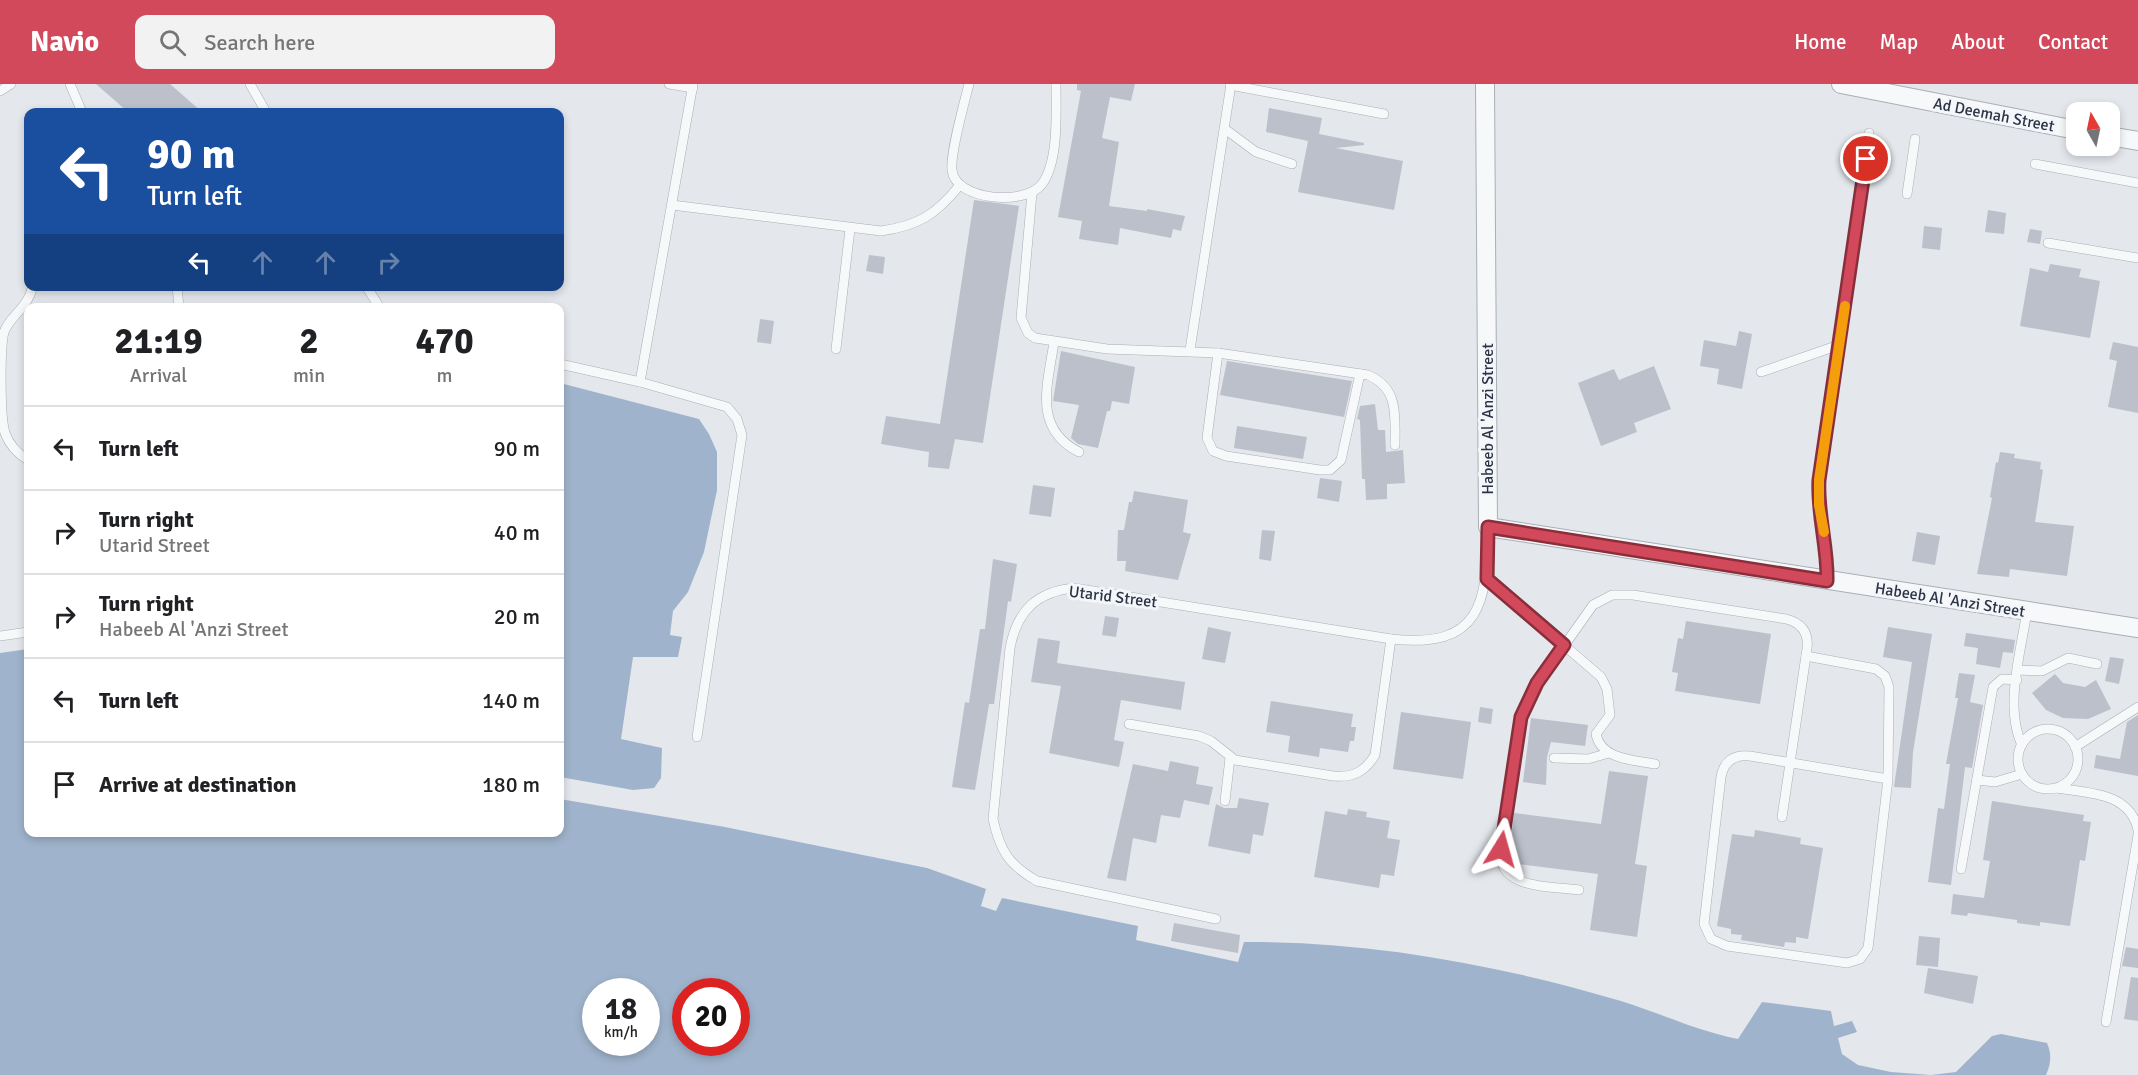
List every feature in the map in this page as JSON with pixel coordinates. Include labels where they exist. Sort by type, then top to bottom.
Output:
[{"type":"street","name":"Habeeb Al 'Anzi Street","points":[[1485,84],[1488,527],[2138,628]]},
{"type":"street","name":"Ad Deemah Street","points":[[1841,84],[2066,128]]},
{"type":"street","points":[[2120,138],[2138,141]]},
{"type":"lane","points":[[0,91],[11,84]]},
{"type":"lane","points":[[70,84],[80,108]]},
{"type":"lane","points":[[250,84],[265,108]]},
{"type":"lane","points":[[640,382],[693,86],[669,84]]},
{"type":"lane","points":[[969,84],[952,161],[954,179],[959,186],[967,190],[1004,198],[1032,193],[1041,185],[1051,163],[1056,124],[1056,84]]},
{"type":"lane","points":[[1190,350],[1231,85],[1384,114]]},
{"type":"lane","points":[[258,108],[259,99]]},
{"type":"lane","points":[[1225,129],[1256,152],[1292,164]]},
{"type":"lane","points":[[1827,581],[1827,549],[1819,505],[1819,486],[1869,133]]},
{"type":"lane","points":[[1907,194],[1915,139]]},
{"type":"lane","points":[[2035,165],[2138,183]]},
{"type":"lane","points":[[672,205],[850,229],[881,231],[904,228],[926,218],[944,204],[959,186]]},
{"type":"lane","points":[[1032,193],[1021,318],[1028,333],[1035,338],[1125,350],[1190,350],[1218,353],[1360,374],[1376,379],[1389,390],[1393,398],[1395,445]]},
{"type":"lane","points":[[836,349],[850,229]]},
{"type":"lane","points":[[2048,243],[2138,258]]},
{"type":"lane","points":[[24,307],[5,329],[0,350],[2,422],[15,450],[24,457]]},
{"type":"lane","points":[[1054,342],[1046,405],[1047,417],[1059,438],[1079,452]]},
{"type":"lane","points":[[1761,372],[1839,345]]},
{"type":"lane","points":[[1218,353],[1207,438],[1213,451],[1226,456],[1320,470],[1330,470],[1341,460],[1360,374]]},
{"type":"lane","points":[[564,365],[640,382],[727,407],[737,419],[742,435],[697,737]]},
{"type":"lane","name":"Utarid Street","points":[[1216,919],[1037,881],[1020,871],[1006,856],[997,838],[993,819],[1010,648],[1013,630],[1020,616],[1043,596],[1058,590],[1074,588],[1391,639],[1423,642],[1439,639],[1454,632],[1467,622],[1477,610],[1484,595],[1487,579],[1488,527]]},
{"type":"lane","points":[[1487,579],[1598,672],[1604,682],[1611,715],[1596,734],[1599,742],[1609,753],[1656,764]]},
{"type":"lane","points":[[1579,890],[1516,880],[1504,871],[1500,856],[1521,717],[1537,683],[1593,605],[1602,599],[1623,594],[1793,621],[1804,629],[1806,656],[1782,817]]},
{"type":"lane","points":[[2022,745],[2017,735],[2013,713],[2027,611]]},
{"type":"lane","points":[[0,636],[24,633]]},
{"type":"lane","points":[[1129,724],[1205,738],[1217,745],[1230,758],[1334,776],[1350,776],[1365,769],[1375,755],[1391,639]]},
{"type":"lane","points":[[1806,656],[1870,668],[1885,676],[1890,692],[1888,779],[1868,948],[1860,959],[1847,963],[1719,944],[1711,939],[1704,924],[1723,770],[1731,759],[1743,755],[1888,779]]},
{"type":"lane","points":[[1961,869],[1993,687],[2001,679],[2042,671],[2068,658],[2097,664]]},
{"type":"lane","points":[[2075,747],[2138,707]]},
{"type":"lane","points":[[2057,788],[2073,776],[2077,766],[2075,747],[2062,733],[2044,730],[2028,737],[2022,745],[2018,765],[2022,774],[2037,787],[2057,788],[2114,798],[2131,811],[2138,830]]},
{"type":"lane","points":[[1554,758],[1588,759],[1609,753]]},
{"type":"lane","points":[[1225,801],[1230,758]]},
{"type":"lane","points":[[1977,780],[1995,782],[2022,774]]},
{"type":"lane","points":[[2106,1022],[2138,835]]},
{"type":"water","points":[[564,384],[699,419],[717,452],[717,490],[704,552],[688,592],[673,611],[670,635],[682,637],[678,657],[633,657],[621,739],[662,748],[661,778],[654,788],[633,790],[564,778]]},
{"type":"water","points":[[24,650],[24,837],[564,837],[564,800],[725,827],[927,868],[986,889],[981,906],[996,911],[1002,898],[1138,926],[1136,940],[1238,962],[1244,942],[1339,946],[1434,958],[1482,966],[1575,988],[1738,1039],[1762,1002],[1831,1011],[1834,1026],[1852,1021],[1857,1032],[1838,1038],[1842,1054],[1858,1065],[1891,1072],[1931,1075],[0,1075],[0,653]]},
{"type":"water","points":[[2001,1034],[2047,1043],[2050,1059],[2046,1075],[1931,1075],[1956,1072],[1992,1036]]},
{"type":"building","points":[[96,84],[170,84],[197,108],[123,108]]},
{"type":"building","points":[[1077,84],[1135,84],[1131,101],[1110,97],[1102,138],[1119,142],[1109,206],[1147,211],[1147,209],[1185,216],[1181,231],[1173,229],[1171,238],[1120,228],[1118,245],[1079,239],[1082,221],[1058,217],[1081,91],[1077,90]]},
{"type":"building","points":[[1269,108],[1322,118],[1319,134],[1364,143],[1364,145],[1336,148],[1403,161],[1394,210],[1298,192],[1308,141],[1266,132]]},
{"type":"building","points":[[974,200],[1019,206],[983,443],[955,439],[949,469],[928,467],[929,452],[881,444],[886,416],[940,424]]},
{"type":"building","points":[[1988,210],[2006,213],[2004,234],[1985,232]]},
{"type":"building","points":[[1924,226],[1942,228],[1940,250],[1922,248]]},
{"type":"building","points":[[2030,229],[2042,231],[2040,244],[2027,242]]},
{"type":"building","points":[[869,255],[885,257],[883,274],[866,271]]},
{"type":"building","points":[[2050,264],[2081,269],[2079,277],[2100,281],[2090,338],[2020,326],[2030,268],[2048,272]]},
{"type":"building","points":[[760,319],[774,321],[771,344],[757,342]]},
{"type":"building","points":[[1739,331],[1752,334],[1742,389],[1717,384],[1719,369],[1700,366],[1704,340],[1736,346]]},
{"type":"building","points":[[2113,342],[2138,347],[2138,413],[2108,407],[2117,361],[2109,359]]},
{"type":"building","points":[[1061,351],[1135,367],[1129,404],[1112,401],[1110,411],[1107,411],[1098,448],[1078,444],[1071,438],[1079,405],[1053,401]]},
{"type":"building","points":[[1227,361],[1352,381],[1344,417],[1220,395]]},
{"type":"building","points":[[1654,366],[1671,409],[1634,423],[1637,432],[1601,446],[1578,383],[1614,369],[1619,380]]},
{"type":"building","points":[[1375,404],[1378,430],[1385,430],[1386,452],[1403,450],[1405,483],[1387,484],[1387,499],[1366,500],[1365,479],[1362,479],[1360,420],[1357,419],[1360,406]]},
{"type":"building","points":[[1237,426],[1307,437],[1303,459],[1234,448]]},
{"type":"building","points":[[2000,452],[2015,454],[2014,458],[2041,462],[2040,469],[2043,470],[2035,522],[2074,526],[2067,576],[2010,569],[2009,577],[1977,574],[1992,498],[1990,497],[1996,462],[1998,463]]},
{"type":"building","points":[[1320,478],[1342,481],[1339,502],[1317,498]]},
{"type":"building","points":[[1033,485],[1055,488],[1051,517],[1029,514]]},
{"type":"building","points":[[1134,491],[1188,500],[1183,532],[1191,534],[1178,580],[1125,571],[1126,561],[1117,561],[1118,530],[1124,530],[1129,502],[1132,502]]},
{"type":"building","points":[[1262,530],[1275,531],[1271,561],[1259,559]]},
{"type":"building","points":[[1917,532],[1940,536],[1935,565],[1912,561]]},
{"type":"building","points":[[993,559],[1017,564],[1011,602],[1008,601],[994,704],[989,704],[975,790],[952,787],[965,702],[969,703],[980,629],[985,629]]},
{"type":"building","points":[[1105,616],[1119,618],[1116,637],[1102,635]]},
{"type":"building","points":[[1686,621],[1771,634],[1760,704],[1675,691],[1678,673],[1672,672],[1678,638],[1683,639]]},
{"type":"building","points":[[1208,627],[1231,632],[1225,663],[1202,659]]},
{"type":"building","points":[[1888,627],[1932,634],[1913,752],[1911,788],[1894,787],[1912,662],[1883,657]]},
{"type":"building","points":[[1966,633],[2015,640],[2013,653],[2003,652],[2000,668],[1976,664],[1978,648],[1964,646]]},
{"type":"building","points":[[1038,638],[1060,641],[1057,663],[1185,682],[1181,710],[1121,700],[1114,740],[1124,742],[1119,767],[1049,753],[1061,686],[1031,682]]},
{"type":"building","points":[[2110,657],[2124,659],[2119,684],[2105,681]]},
{"type":"building","points":[[1959,673],[1975,675],[1970,702],[1983,705],[1972,768],[1965,767],[1951,885],[1928,882],[1938,808],[1944,809],[1950,764],[1946,764],[1958,698],[1955,698]]},
{"type":"building","points":[[2055,674],[2063,683],[2085,687],[2096,680],[2111,709],[2088,719],[2063,718],[2046,710],[2032,693]]},
{"type":"building","points":[[1271,701],[1353,714],[1351,727],[1356,727],[1354,741],[1350,741],[1348,752],[1320,748],[1319,757],[1288,752],[1290,736],[1266,732]]},
{"type":"building","points":[[1480,707],[1493,709],[1491,724],[1478,722]]},
{"type":"building","points":[[1401,712],[1471,722],[1463,779],[1393,769]]},
{"type":"building","points":[[2138,715],[2138,776],[2094,768],[2096,755],[2120,759],[2127,722]]},
{"type":"building","points":[[1531,718],[1588,725],[1585,746],[1551,742],[1547,757],[1546,785],[1523,782]]},
{"type":"building","points":[[1170,761],[1199,767],[1196,784],[1213,787],[1209,805],[1184,800],[1180,818],[1161,815],[1156,843],[1133,838],[1126,881],[1107,878],[1133,764],[1168,771]]},
{"type":"building","points":[[1609,771],[1648,776],[1635,864],[1647,866],[1637,937],[1590,930],[1598,874],[1510,863],[1509,860],[1514,813],[1601,824]]},
{"type":"building","points":[[1239,798],[1269,803],[1263,836],[1253,834],[1250,854],[1208,846],[1216,804],[1224,808],[1237,808]]},
{"type":"building","points":[[1992,801],[2084,815],[2083,821],[2091,822],[2085,861],[2080,860],[2070,926],[2040,922],[2040,926],[2017,923],[2017,920],[1968,913],[1967,916],[1951,914],[1953,894],[1984,898],[1990,861],[1983,860]]},
{"type":"building","points":[[1348,809],[1367,812],[1366,817],[1390,821],[1387,838],[1400,840],[1394,876],[1381,874],[1379,888],[1314,877],[1325,811],[1347,815]]},
{"type":"building","points":[[1755,830],[1801,838],[1800,844],[1823,848],[1808,939],[1796,937],[1796,943],[1785,942],[1784,947],[1741,940],[1742,935],[1731,934],[1731,929],[1717,926],[1732,834],[1754,837]]},
{"type":"building","points":[[1174,923],[1240,935],[1238,953],[1171,941]]},
{"type":"building","points":[[1919,936],[1940,938],[1938,967],[1916,965]]},
{"type":"building","points":[[2126,947],[2138,949],[2138,968],[2122,966]]},
{"type":"building","points":[[1928,968],[1978,976],[1973,1004],[1924,993]]},
{"type":"building","points":[[2131,977],[2138,978],[2138,1021],[2124,1019]]},
{"type":"slow traffic","points":[[1824,532],[1819,505],[1819,480],[1845,306]]},
{"type":"route","points":[[1501,849],[1521,717],[1537,683],[1564,645],[1487,579],[1488,527],[1827,581],[1828,560],[1819,505],[1819,480],[1866,159]]}]
